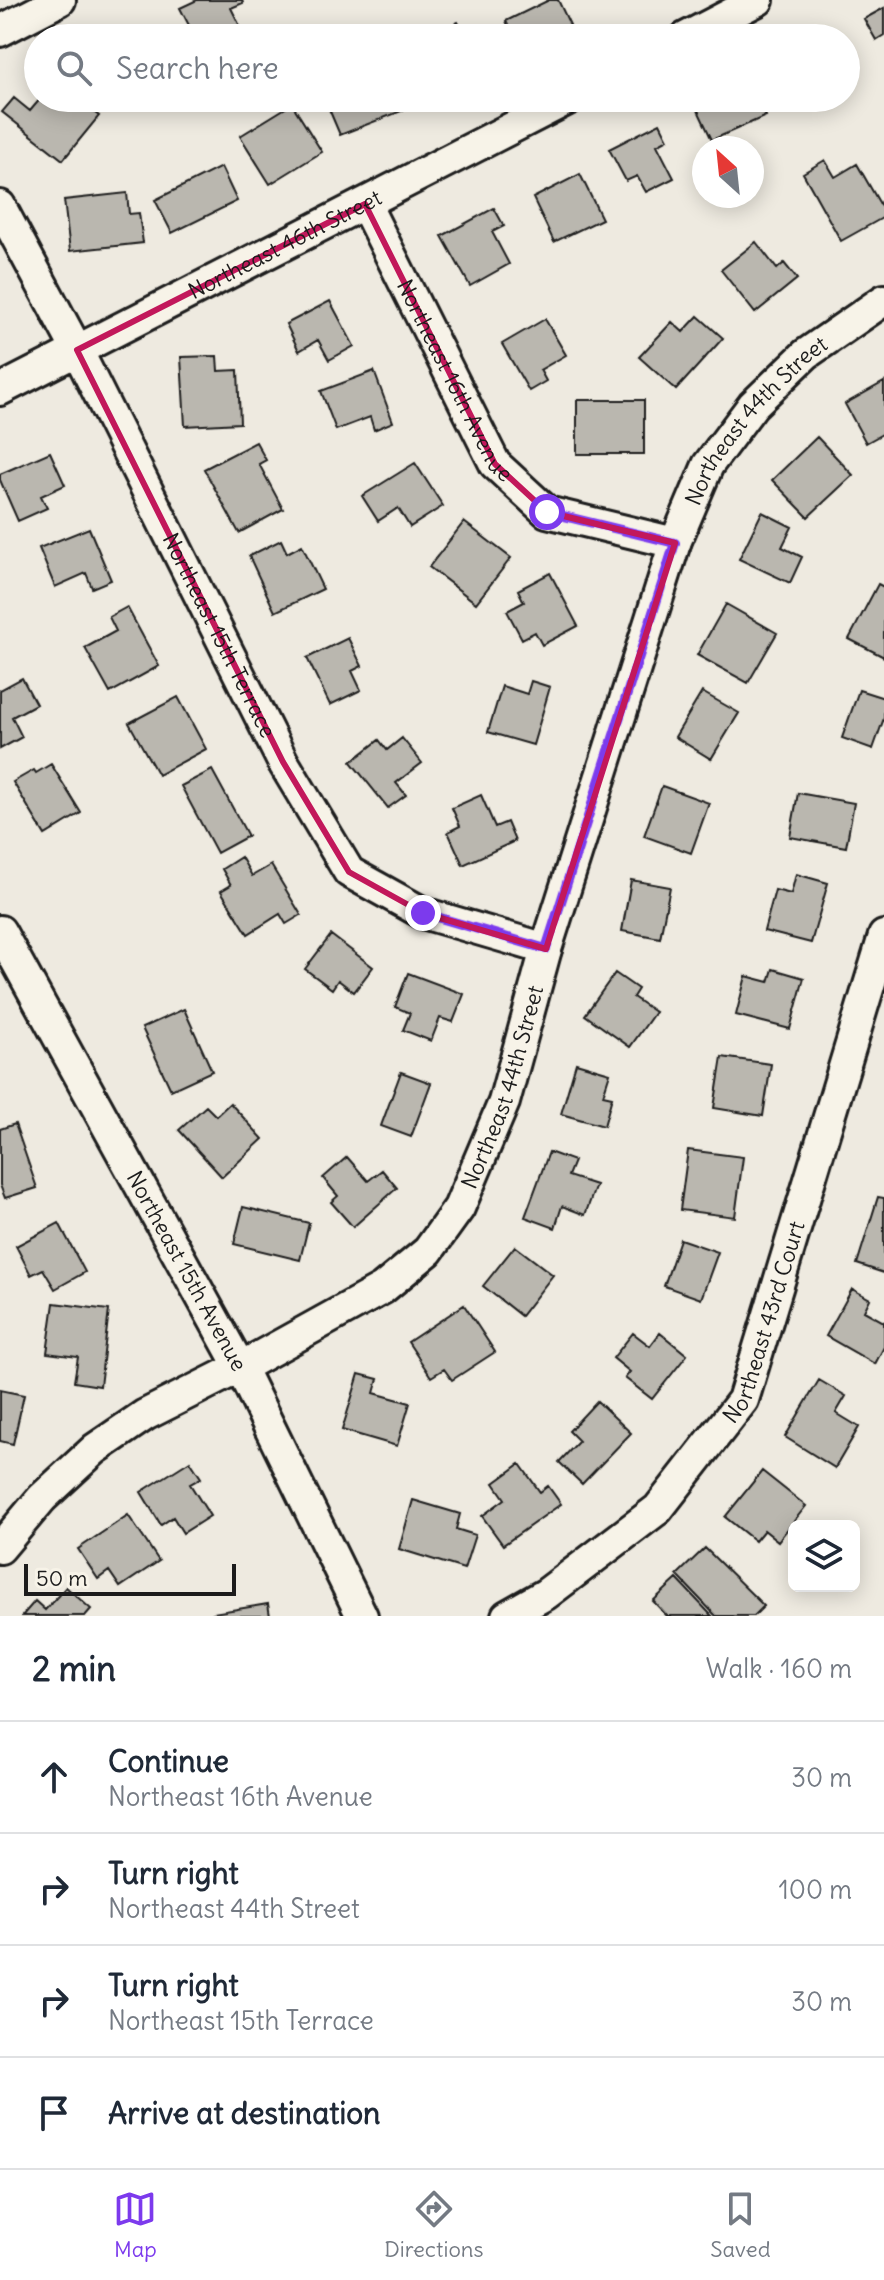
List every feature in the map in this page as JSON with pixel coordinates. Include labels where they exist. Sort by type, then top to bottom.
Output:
[{"type":"street","points":[[0,31],[60,0]]},
{"type":"street","points":[[712,24],[758,0]]},
{"type":"street","name":"Northeast 46th Street","points":[[0,390],[543,112]]},
{"type":"street","name":"Northeast 16th Avenue","points":[[365,204],[495,464],[547,512],[675,543]]},
{"type":"street","name":"Northeast 15th Terrace","points":[[0,206],[77,350],[283,762],[349,872],[423,913],[546,949]]},
{"type":"street","name":"Northeast 44th Street","points":[[0,1548],[42,1498],[95,1449],[145,1415],[382,1289],[428,1251],[459,1208],[504,1102],[546,949],[675,543],[708,465],[753,405],[806,354],[884,300]]},
{"type":"street","name":"Northeast 15th Avenue","points":[[0,931],[240,1367],[362,1616]]},
{"type":"street","name":"Northeast 43rd Court","points":[[507,1616],[546,1594],[658,1509],[743,1400],[884,936]]},
{"type":"highlighted area","points":[[365,204],[495,464],[547,512],[675,543],[546,949],[423,913],[349,872],[283,762],[77,350]]},
{"type":"building","points":[[197,0],[242,0],[243,3],[231,8],[239,24],[188,24],[180,8]]},
{"type":"building","points":[[549,0],[558,0],[570,24],[507,24],[506,21]]},
{"type":"building","points":[[884,8],[884,35],[876,40],[864,19]]},
{"type":"building","points":[[14,98],[24,106],[24,112],[94,112],[99,116],[63,160],[2,112]]},
{"type":"building","points":[[279,112],[297,112],[322,152],[270,184],[240,136]]},
{"type":"building","points":[[330,112],[399,112],[340,135]]},
{"type":"building","points":[[699,112],[764,112],[766,116],[721,136],[710,136]]},
{"type":"building","points":[[660,123],[668,139],[657,145],[674,178],[646,192],[637,176],[626,181],[609,149]]},
{"type":"building","points":[[825,160],[835,177],[857,164],[884,211],[884,217],[841,241],[803,173]]},
{"type":"building","points":[[221,167],[237,201],[172,233],[155,200]]},
{"type":"building","points":[[580,174],[602,219],[554,242],[533,198]]},
{"type":"building","points":[[127,193],[129,214],[139,213],[143,243],[70,251],[64,200]]},
{"type":"building","points":[[494,208],[504,226],[492,232],[509,264],[470,286],[442,236]]},
{"type":"building","points":[[756,242],[777,269],[784,263],[797,279],[755,313],[721,270]]},
{"type":"building","points":[[330,301],[354,346],[329,360],[318,340],[299,351],[286,324]]},
{"type":"building","points":[[698,316],[723,338],[676,390],[639,357],[672,322],[683,332]]},
{"type":"building","points":[[545,319],[566,355],[540,370],[546,381],[529,391],[502,344]]},
{"type":"building","points":[[217,356],[218,371],[238,370],[240,423],[185,426],[181,357]]},
{"type":"building","points":[[374,371],[393,422],[374,430],[370,417],[336,430],[321,391]]},
{"type":"building","points":[[884,382],[884,433],[866,443],[845,404]]},
{"type":"building","points":[[577,400],[644,400],[644,454],[577,454]]},
{"type":"building","points":[[817,437],[853,475],[808,517],[772,480]]},
{"type":"building","points":[[256,442],[266,460],[259,464],[283,509],[239,533],[204,469]]},
{"type":"building","points":[[50,452],[65,485],[41,496],[47,508],[18,521],[0,474]]},
{"type":"building","points":[[415,463],[443,506],[410,527],[398,508],[378,521],[362,496]]},
{"type":"building","points":[[762,512],[792,527],[782,547],[802,557],[790,583],[739,559]]},
{"type":"building","points":[[464,522],[511,558],[476,603],[429,567]]},
{"type":"building","points":[[89,528],[111,580],[92,588],[86,573],[55,587],[39,548]]},
{"type":"building","points":[[281,540],[287,553],[302,545],[323,589],[275,612],[249,556]]},
{"type":"building","points":[[550,573],[578,626],[542,645],[535,632],[522,639],[507,611],[524,602],[518,590]]},
{"type":"building","points":[[878,584],[884,587],[884,657],[849,639]]},
{"type":"building","points":[[726,604],[777,633],[748,683],[697,655]]},
{"type":"building","points":[[127,607],[159,666],[110,693],[85,648],[116,631],[109,617]]},
{"type":"building","points":[[348,638],[362,666],[352,671],[361,690],[330,705],[307,658]]},
{"type":"building","points":[[22,678],[36,704],[12,717],[22,737],[0,749],[0,690]]},
{"type":"building","points":[[531,681],[550,687],[533,745],[488,732],[502,686],[527,694]]},
{"type":"building","points":[[859,690],[884,698],[884,718],[873,749],[842,738]]},
{"type":"building","points":[[702,692],[739,713],[711,759],[675,737]]},
{"type":"building","points":[[178,697],[206,749],[158,775],[129,723]]},
{"type":"building","points":[[402,738],[422,763],[396,783],[406,795],[388,808],[351,762],[379,740],[387,750]]},
{"type":"building","points":[[51,764],[81,813],[45,835],[13,782]]},
{"type":"building","points":[[212,770],[248,836],[217,853],[181,786]]},
{"type":"building","points":[[662,786],[709,803],[691,853],[644,836]]},
{"type":"building","points":[[798,793],[854,803],[846,847],[790,837]]},
{"type":"building","points":[[481,795],[495,827],[507,822],[515,841],[463,865],[448,832],[460,826],[452,808]]},
{"type":"building","points":[[241,857],[252,876],[271,865],[301,915],[286,924],[280,914],[248,934],[221,891],[231,885],[222,869]]},
{"type":"building","points":[[796,874],[828,883],[811,943],[764,931],[775,890],[791,894]]},
{"type":"building","points":[[631,880],[670,887],[660,938],[622,931]]},
{"type":"building","points":[[331,935],[373,967],[354,992],[338,980],[332,989],[305,969]]},
{"type":"building","points":[[773,969],[804,978],[790,1029],[736,1015],[746,976],[769,982]]},
{"type":"building","points":[[408,973],[464,994],[453,1022],[440,1018],[431,1041],[403,1030],[410,1013],[395,1007]]},
{"type":"building","points":[[615,973],[638,989],[633,997],[655,1012],[630,1047],[585,1015]]},
{"type":"building","points":[[184,1009],[212,1071],[171,1090],[142,1028]]},
{"type":"building","points":[[722,1057],[771,1064],[763,1116],[714,1108]]},
{"type":"building","points":[[576,1063],[610,1073],[603,1095],[612,1097],[604,1126],[561,1114]]},
{"type":"building","points":[[401,1072],[431,1083],[411,1137],[381,1126]]},
{"type":"building","points":[[230,1103],[263,1139],[222,1177],[179,1130],[206,1106],[216,1116]]},
{"type":"building","points":[[15,1124],[37,1188],[5,1198],[0,1185],[0,1129]]},
{"type":"building","points":[[688,1150],[743,1157],[735,1217],[680,1210]]},
{"type":"building","points":[[549,1152],[574,1161],[568,1176],[596,1185],[585,1215],[562,1206],[555,1228],[525,1217]]},
{"type":"building","points":[[347,1157],[368,1181],[382,1170],[397,1188],[353,1227],[331,1202],[338,1196],[323,1178]]},
{"type":"building","points":[[878,1197],[884,1198],[884,1273],[857,1264]]},
{"type":"building","points":[[243,1207],[309,1223],[300,1260],[234,1244]]},
{"type":"building","points":[[59,1223],[85,1272],[55,1289],[43,1269],[31,1275],[16,1246]]},
{"type":"building","points":[[680,1239],[718,1252],[701,1299],[664,1286]]},
{"type":"building","points":[[515,1246],[553,1275],[521,1316],[483,1286]]},
{"type":"building","points":[[852,1289],[870,1299],[864,1311],[884,1322],[884,1347],[875,1364],[826,1336]]},
{"type":"building","points":[[54,1303],[109,1310],[100,1386],[74,1382],[78,1357],[47,1353]]},
{"type":"building","points":[[464,1305],[495,1352],[452,1380],[444,1369],[431,1377],[408,1342]]},
{"type":"building","points":[[633,1333],[650,1346],[660,1333],[687,1355],[652,1399],[625,1378],[630,1372],[613,1358]]},
{"type":"building","points":[[359,1374],[378,1379],[374,1393],[410,1403],[397,1446],[342,1430]]},
{"type":"building","points":[[819,1380],[846,1396],[836,1413],[859,1427],[835,1468],[785,1437]]},
{"type":"building","points":[[0,1390],[24,1395],[13,1444],[0,1441]]},
{"type":"building","points":[[597,1401],[631,1433],[582,1484],[559,1462],[579,1441],[569,1431]]},
{"type":"building","points":[[190,1461],[201,1478],[190,1484],[210,1516],[183,1533],[173,1517],[161,1525],[141,1492]]},
{"type":"building","points":[[520,1464],[540,1492],[548,1486],[561,1504],[503,1545],[482,1516],[505,1499],[494,1483]]},
{"type":"building","points":[[762,1471],[806,1506],[795,1520],[788,1520],[788,1528],[778,1541],[764,1530],[755,1541],[725,1517]]},
{"type":"building","points":[[413,1500],[460,1514],[456,1529],[475,1535],[464,1569],[399,1549]]},
{"type":"building","points":[[128,1515],[159,1561],[120,1587],[109,1571],[98,1579],[78,1549]]},
{"type":"building","points":[[705,1548],[764,1606],[754,1616],[716,1616],[677,1575]]},
{"type":"building","points":[[677,1579],[712,1616],[667,1616],[653,1601]]},
{"type":"building","points":[[66,1587],[91,1609],[85,1616],[22,1616],[35,1601],[45,1610]]},
{"type":"building","points":[[268,1604],[270,1616],[214,1616],[213,1613]]},
{"type":"route","points":[[423,913],[546,949],[675,543],[547,512]]}]
